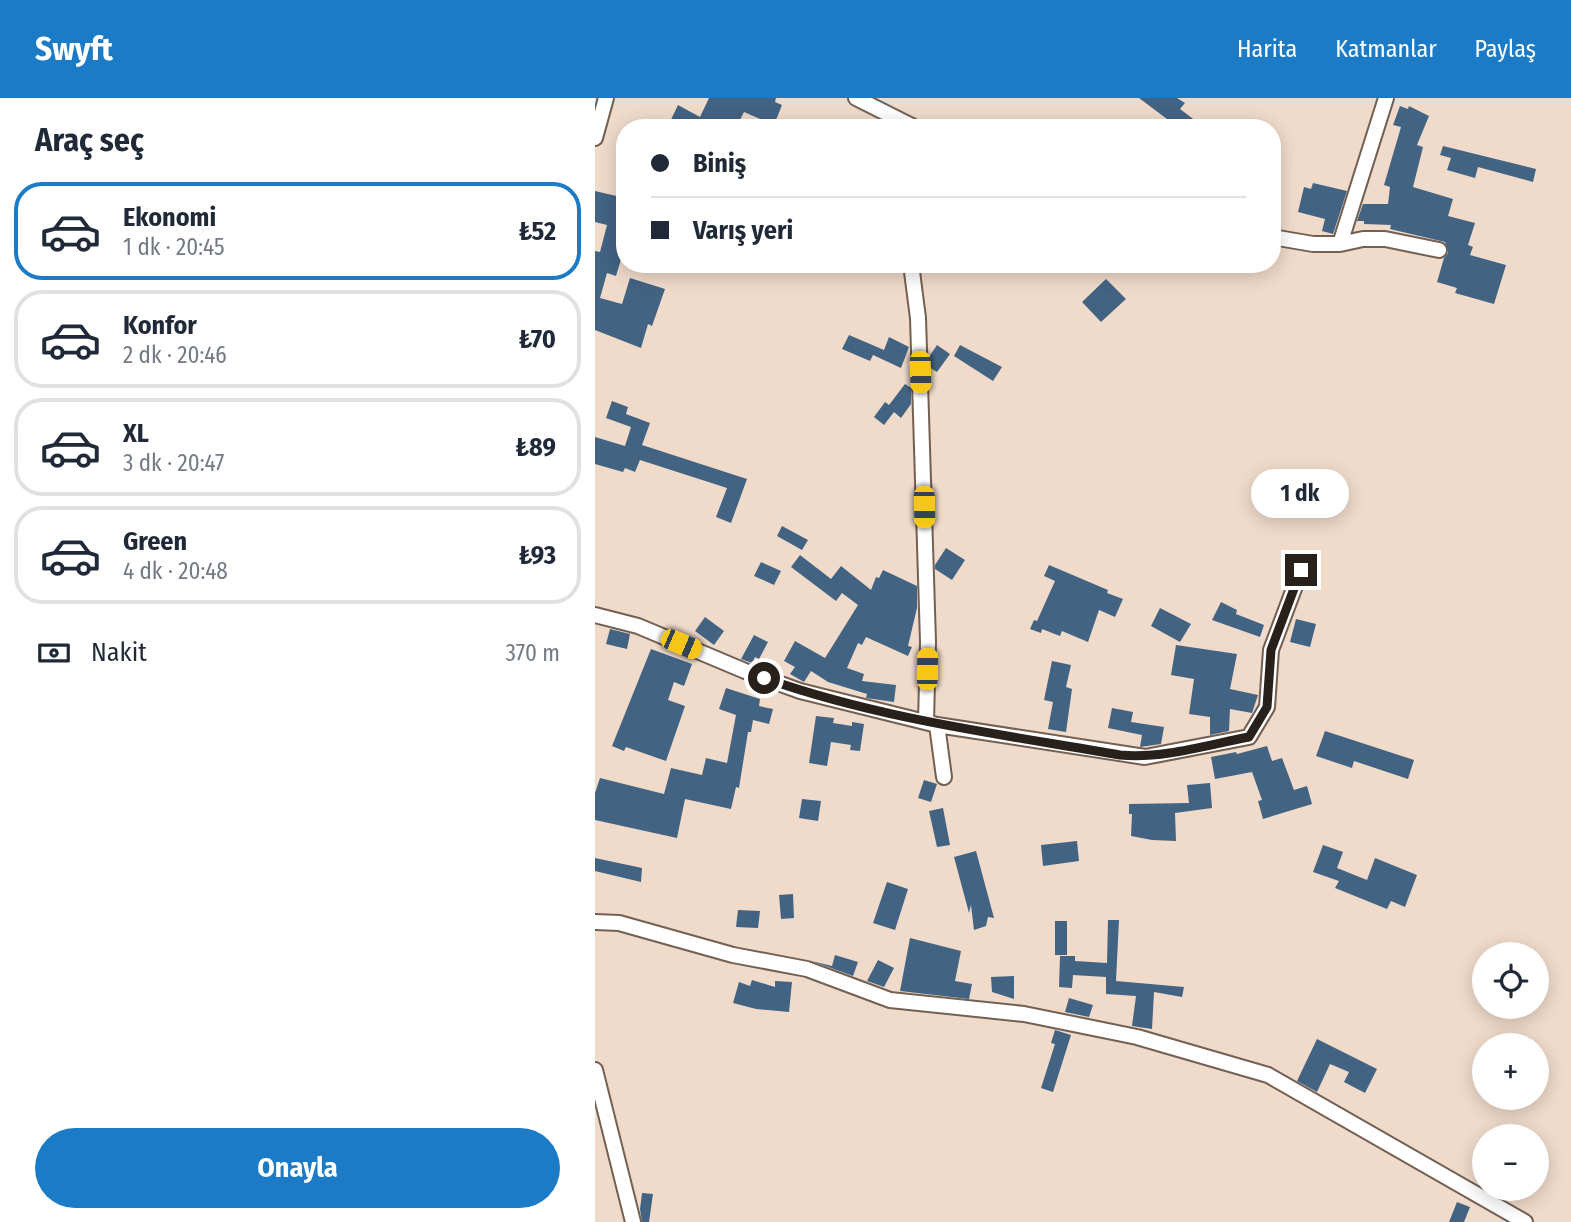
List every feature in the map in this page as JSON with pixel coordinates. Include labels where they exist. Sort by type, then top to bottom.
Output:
[{"type":"street","points":[[595,138],[606,98]]},
{"type":"street","points":[[856,98],[887,119]]},
{"type":"street","points":[[1340,244],[1386,98]]},
{"type":"street","points":[[1281,239],[1313,244],[1385,239],[1439,250]]},
{"type":"street","points":[[912,273],[919,332],[927,642],[932,724],[944,777]]},
{"type":"street","points":[[595,615],[638,626],[800,691],[932,724],[1145,757],[1249,737],[1267,707],[1271,650],[1301,570]]},
{"type":"street","points":[[595,922],[618,923],[733,956],[807,969],[890,1000],[1024,1014],[1137,1037],[1268,1075],[1525,1222]]},
{"type":"street","points":[[595,1070],[633,1222]]},
{"type":"building","points":[[709,98],[776,98],[775,102],[782,105],[776,119],[760,119],[744,112],[740,119],[671,119],[678,105],[700,117]]},
{"type":"building","points":[[1139,98],[1177,98],[1185,103],[1180,109],[1193,119],[1167,119]]},
{"type":"building","points":[[1400,106],[1408,109],[1409,106],[1429,116],[1417,145],[1423,147],[1413,187],[1453,199],[1448,216],[1475,223],[1468,245],[1473,247],[1470,255],[1506,265],[1494,304],[1455,293],[1457,288],[1437,282],[1448,253],[1445,242],[1390,229],[1391,225],[1364,224],[1364,221],[1357,221],[1363,204],[1388,204],[1390,187],[1384,185],[1401,127],[1393,125]]},
{"type":"building","points":[[1443,146],[1536,169],[1533,182],[1478,167],[1475,178],[1447,170],[1451,158],[1440,155]]},
{"type":"building","points":[[1313,183],[1347,191],[1333,234],[1322,231],[1325,219],[1298,212],[1304,187],[1311,189]]},
{"type":"building","points":[[595,191],[616,196],[617,273],[616,276],[607,273],[600,298],[622,304],[630,278],[665,289],[652,326],[648,324],[641,348],[595,330],[595,251],[600,252],[607,225],[595,222]]},
{"type":"building","points":[[1106,279],[1126,299],[1101,322],[1082,302]]},
{"type":"building","points":[[849,335],[884,350],[889,337],[909,347],[901,368],[873,355],[870,361],[842,349]]},
{"type":"building","points":[[937,345],[950,354],[937,372],[929,367],[929,357]]},
{"type":"building","points":[[960,345],[1002,367],[993,381],[954,356]]},
{"type":"building","points":[[905,384],[911,388],[911,404],[901,418],[894,412],[884,425],[874,417],[885,402],[889,405]]},
{"type":"building","points":[[612,401],[628,407],[626,414],[650,423],[642,445],[747,479],[731,523],[716,517],[727,488],[640,460],[635,472],[625,468],[623,472],[595,464],[595,437],[625,446],[631,427],[606,418]]},
{"type":"building","points":[[1322,485],[1332,489],[1324,512],[1313,508]]},
{"type":"building","points":[[782,526],[808,540],[802,550],[777,536]]},
{"type":"building","points":[[946,548],[965,560],[952,580],[935,569]]},
{"type":"building","points":[[800,555],[831,579],[841,566],[871,590],[876,577],[879,578],[883,570],[917,586],[917,608],[908,646],[912,647],[908,656],[866,637],[862,645],[858,643],[847,668],[864,674],[862,681],[896,685],[894,702],[866,698],[867,694],[828,682],[811,671],[804,682],[790,674],[795,667],[784,661],[795,641],[825,658],[858,605],[842,593],[836,601],[791,567]]},
{"type":"building","points":[[761,562],[781,571],[774,585],[754,576]]},
{"type":"building","points":[[1049,565],[1123,599],[1115,617],[1099,610],[1088,642],[1062,631],[1060,636],[1042,629],[1041,633],[1030,629],[1034,620],[1037,621],[1055,581],[1044,576]]},
{"type":"building","points":[[1221,602],[1237,610],[1236,614],[1264,625],[1260,637],[1212,620]]},
{"type":"building","points":[[1160,608],[1191,624],[1180,642],[1151,626]]},
{"type":"building","points":[[705,617],[724,631],[714,645],[695,631]]},
{"type":"building","points":[[1296,619],[1316,624],[1310,647],[1290,642]]},
{"type":"building","points":[[610,629],[630,634],[627,649],[606,644]]},
{"type":"building","points":[[754,635],[768,642],[759,659],[755,657],[752,663],[741,659]]},
{"type":"building","points":[[1176,645],[1237,654],[1230,689],[1258,695],[1252,713],[1230,709],[1229,731],[1210,735],[1210,717],[1189,714],[1194,679],[1171,675]]},
{"type":"building","points":[[651,649],[692,664],[684,686],[674,682],[668,700],[685,706],[666,761],[626,747],[624,751],[612,746]]},
{"type":"building","points":[[1052,661],[1071,665],[1066,687],[1072,689],[1066,732],[1048,729],[1053,702],[1044,700]]},
{"type":"building","points":[[726,688],[760,699],[759,706],[773,709],[769,724],[753,720],[751,732],[748,732],[739,788],[736,787],[731,809],[685,799],[677,838],[595,820],[595,793],[600,778],[664,794],[671,768],[702,775],[706,758],[727,763],[736,715],[719,709]]},
{"type":"building","points":[[1112,708],[1133,712],[1131,722],[1164,727],[1161,744],[1140,747],[1142,735],[1108,728]]},
{"type":"building","points":[[816,716],[834,718],[833,723],[852,726],[852,722],[864,724],[860,751],[850,750],[851,745],[831,742],[827,766],[809,763]]},
{"type":"building","points":[[1325,731],[1414,760],[1408,779],[1354,761],[1352,768],[1316,756]]},
{"type":"building","points":[[1267,746],[1272,761],[1282,758],[1294,790],[1307,786],[1312,804],[1263,819],[1258,801],[1262,800],[1252,772],[1215,779],[1211,757]]},
{"type":"building","points":[[924,780],[937,784],[931,802],[918,798]]},
{"type":"building","points":[[1210,783],[1212,808],[1175,813],[1176,841],[1131,836],[1132,814],[1129,814],[1129,804],[1189,803],[1187,785]]},
{"type":"building","points":[[802,799],[821,801],[818,821],[799,818]]},
{"type":"building","points":[[943,808],[950,845],[937,847],[929,811]]},
{"type":"building","points":[[1077,841],[1079,861],[1043,866],[1041,845]]},
{"type":"building","points":[[1323,845],[1343,852],[1337,868],[1367,880],[1375,858],[1417,875],[1405,907],[1391,901],[1387,909],[1335,888],[1339,881],[1313,872]]},
{"type":"building","points":[[976,851],[994,918],[988,917],[986,926],[974,930],[971,905],[969,913],[954,857]]},
{"type":"building","points":[[595,858],[642,868],[641,882],[595,871]]},
{"type":"building","points":[[887,882],[908,889],[895,930],[873,923]]},
{"type":"building","points":[[793,894],[794,918],[781,919],[779,895]]},
{"type":"building","points":[[738,910],[760,911],[758,928],[736,927]]},
{"type":"building","points":[[1108,920],[1119,920],[1116,981],[1184,987],[1182,997],[1154,992],[1152,1029],[1132,1026],[1136,996],[1106,994],[1106,977],[1073,975],[1072,988],[1059,987],[1060,956],[1075,956],[1075,961],[1107,963]]},
{"type":"building","points":[[1055,921],[1067,921],[1067,955],[1055,955]]},
{"type":"building","points":[[910,938],[961,951],[955,981],[972,984],[969,999],[900,991]]},
{"type":"building","points":[[835,955],[858,962],[853,976],[812,961],[832,966]]},
{"type":"building","points":[[878,960],[894,968],[884,987],[867,981]]},
{"type":"building","points":[[1014,976],[1014,999],[992,992],[991,977]]},
{"type":"building","points":[[752,980],[775,987],[775,981],[792,982],[789,1012],[756,1009],[733,1003],[739,982],[750,986]]},
{"type":"building","points":[[1069,998],[1093,1005],[1089,1017],[1065,1012]]},
{"type":"building","points":[[1055,1030],[1071,1035],[1053,1092],[1041,1088],[1055,1044],[1051,1043]]},
{"type":"building","points":[[1317,1039],[1377,1069],[1365,1093],[1344,1082],[1349,1072],[1330,1064],[1317,1092],[1297,1081]]},
{"type":"building","points":[[642,1193],[653,1194],[649,1222],[642,1222]]},
{"type":"building","points":[[1457,1202],[1470,1207],[1464,1222],[1449,1222]]},
{"type":"route","points":[[764,678],[800,691],[937,725],[1120,755],[1145,757],[1249,737],[1267,707],[1271,650],[1301,570]]}]
